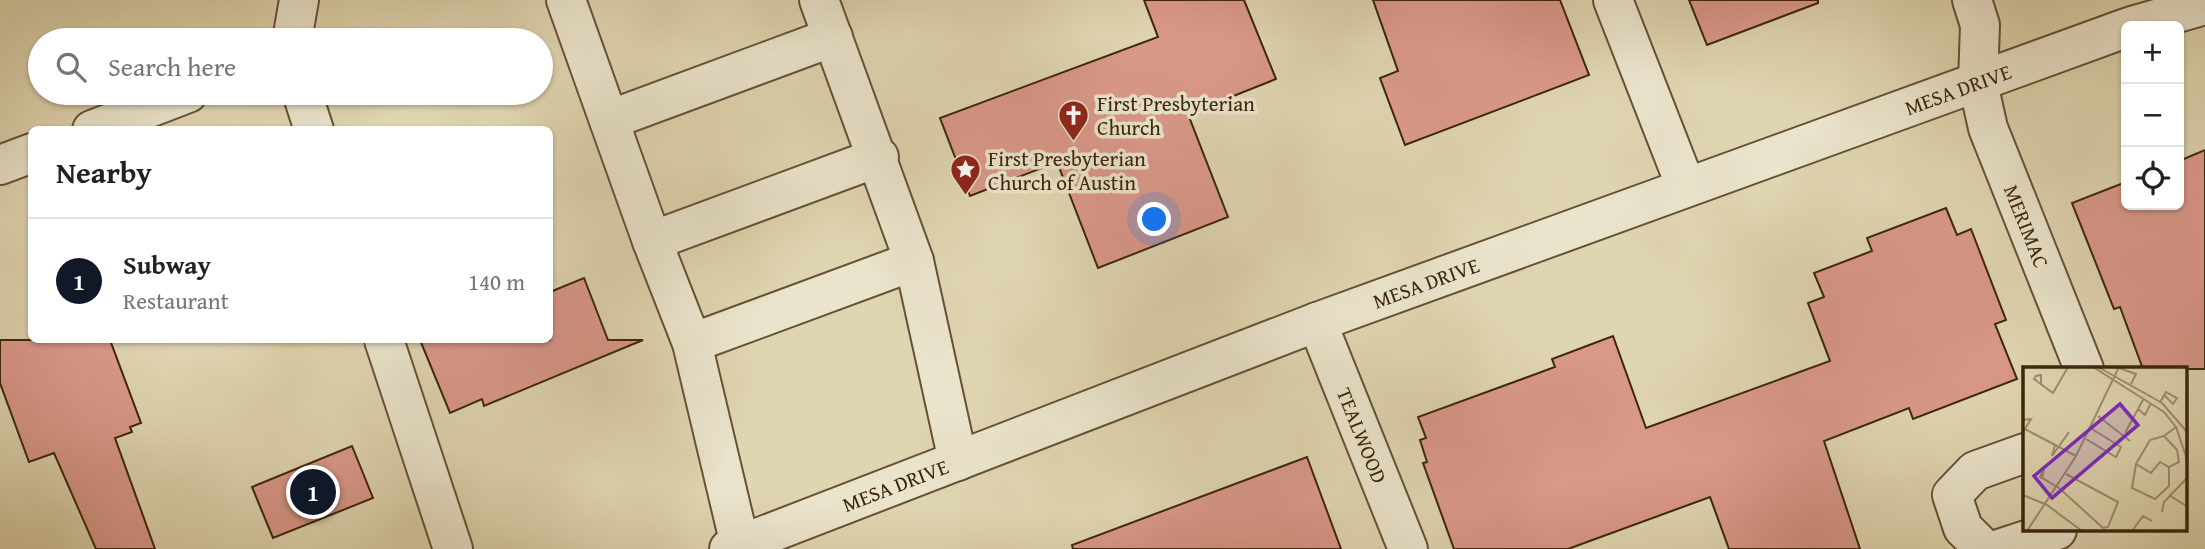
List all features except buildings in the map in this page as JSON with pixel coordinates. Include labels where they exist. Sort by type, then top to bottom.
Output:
[{"type":"street","points":[[294,28],[299,0]]},
{"type":"street","points":[[566,0],[652,241],[692,343],[734,547]]},
{"type":"street","points":[[819,0],[879,157],[915,261],[958,461]]},
{"type":"street","points":[[1613,0],[1686,187]]},
{"type":"street","name":"MERIMAC","points":[[1972,0],[1980,25],[1978,83],[1988,128],[2083,367]]},
{"type":"street","points":[[2149,21],[2205,5]]},
{"type":"street","name":"MESA DRIVE","points":[[734,547],[1317,322],[2121,30]]},
{"type":"street","points":[[609,120],[833,37]]},
{"type":"street","points":[[102,126],[157,105]]},
{"type":"street","points":[[306,105],[313,126]]},
{"type":"street","points":[[0,165],[28,154]]},
{"type":"street","points":[[652,241],[879,157]]},
{"type":"street","points":[[692,343],[915,261]]},
{"type":"street","name":"TEALWOOD","points":[[1317,322],[1408,549]]},
{"type":"street","points":[[385,343],[453,549]]},
{"type":"street","points":[[1984,549],[1963,528],[1952,495],[1975,471],[2023,454]]},
{"type":"street","points":[[1999,549],[2051,532]]},
{"type":"place","name":"First Presbyterian Church","points":[[1074,142]]},
{"type":"place","name":"First Presbyterian Church of Austin","points":[[965,197]]},
{"type":"place","name":"Subway","points":[[313,492]]}]
